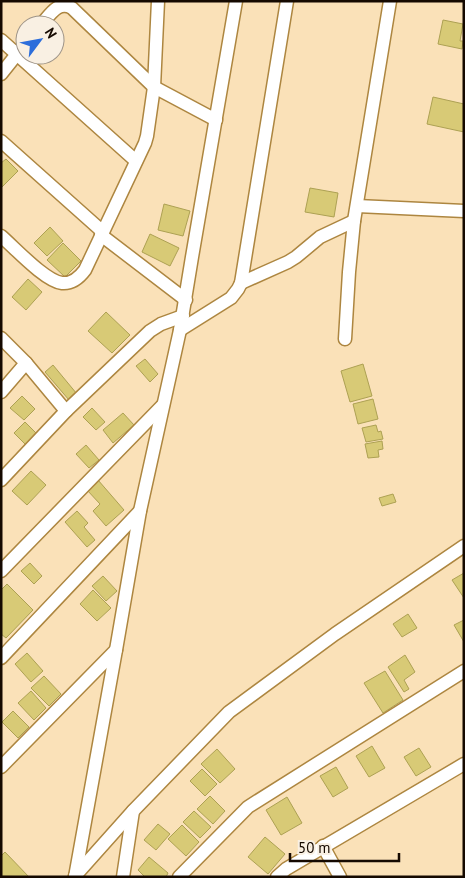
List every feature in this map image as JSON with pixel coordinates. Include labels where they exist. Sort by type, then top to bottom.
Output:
[{"type":"street","points":[[1,236],[43,274],[56,282],[72,282],[85,270],[147,136],[154,87],[158,1]]},
{"type":"street","points":[[75,876],[140,511],[186,300],[236,1]]},
{"type":"street","points":[[180,330],[231,298],[240,283],[287,1]]},
{"type":"street","points":[[345,339],[354,221],[390,1]]},
{"type":"street","points":[[50,15],[62,3],[72,8],[154,87],[216,120]]},
{"type":"street","points":[[1,40],[15,46]]},
{"type":"street","points":[[1,74],[15,56]]},
{"type":"street","points":[[37,65],[136,161]]},
{"type":"street","points":[[1,141],[102,233],[186,300]]},
{"type":"street","points":[[357,206],[464,211]]},
{"type":"street","points":[[240,283],[288,262],[320,237],[354,221]]},
{"type":"street","points":[[1,480],[66,410],[150,331],[161,324],[183,316]]},
{"type":"street","points":[[1,338],[26,363],[66,410]]},
{"type":"street","points":[[1,392],[26,363]]},
{"type":"street","points":[[1,572],[163,405]]},
{"type":"street","points":[[1,658],[140,511]]},
{"type":"street","points":[[75,876],[133,811],[229,712],[335,634],[464,546]]},
{"type":"street","points":[[1,767],[116,650]]},
{"type":"street","points":[[179,877],[241,813],[257,801],[464,671]]},
{"type":"street","points":[[277,877],[286,869],[324,846],[464,764]]},
{"type":"street","points":[[123,877],[133,811]]},
{"type":"street","points":[[324,846],[340,877]]},
{"type":"building","points":[[443,20],[463,24],[460,41],[463,41],[462,49],[438,44]]},
{"type":"building","points":[[433,97],[464,104],[464,132],[427,124]]},
{"type":"building","points":[[6,159],[18,171],[1,188],[1,163]]},
{"type":"building","points":[[310,188],[338,193],[334,217],[305,212]]},
{"type":"building","points":[[164,204],[190,211],[183,236],[158,230]]},
{"type":"building","points":[[50,227],[63,241],[47,256],[34,243]]},
{"type":"building","points":[[150,234],[179,248],[170,266],[142,252]]},
{"type":"building","points":[[63,243],[81,261],[65,277],[47,260]]},
{"type":"building","points":[[28,279],[42,292],[26,310],[12,297]]},
{"type":"building","points":[[106,312],[130,335],[112,353],[88,331]]},
{"type":"building","points":[[145,359],[158,374],[150,382],[136,366]]},
{"type":"building","points":[[363,364],[372,396],[350,402],[341,371]]},
{"type":"building","points":[[53,365],[77,394],[69,400],[45,372]]},
{"type":"building","points":[[22,396],[35,409],[24,420],[10,408]]},
{"type":"building","points":[[373,399],[378,419],[358,424],[353,404]]},
{"type":"building","points":[[92,408],[105,422],[96,430],[83,417]]},
{"type":"building","points":[[123,413],[134,425],[113,443],[103,430]]},
{"type":"building","points":[[25,422],[37,434],[26,445],[14,433]]},
{"type":"building","points":[[376,425],[378,432],[381,431],[383,439],[366,442],[362,428]]},
{"type":"building","points":[[382,441],[383,449],[378,450],[379,457],[368,458],[365,444]]},
{"type":"building","points":[[86,445],[99,460],[89,468],[76,454]]},
{"type":"building","points":[[31,471],[46,485],[27,505],[12,491]]},
{"type":"building","points":[[98,480],[124,510],[106,526],[93,511],[100,504],[87,490]]},
{"type":"building","points":[[393,494],[396,502],[382,506],[379,498]]},
{"type":"building","points":[[77,511],[88,523],[84,527],[95,540],[87,547],[65,522]]},
{"type":"building","points":[[30,563],[42,576],[34,584],[21,571]]},
{"type":"building","points":[[464,573],[464,598],[452,580]]},
{"type":"building","points":[[103,576],[117,591],[106,601],[92,586]]},
{"type":"building","points":[[7,584],[33,610],[6,638],[1,634],[1,590]]},
{"type":"building","points":[[93,590],[111,608],[97,621],[80,604]]},
{"type":"building","points":[[408,614],[417,628],[402,637],[393,624]]},
{"type":"building","points":[[464,620],[464,642],[454,625]]},
{"type":"building","points":[[27,653],[43,671],[31,682],[15,664]]},
{"type":"building","points":[[405,655],[415,672],[404,680],[409,689],[404,692],[388,667]]},
{"type":"building","points":[[385,671],[403,700],[383,713],[364,683]]},
{"type":"building","points":[[44,676],[61,694],[49,706],[31,688]]},
{"type":"building","points":[[31,691],[46,708],[34,720],[18,703]]},
{"type":"building","points":[[13,711],[29,727],[18,738],[2,722]]},
{"type":"building","points":[[372,746],[385,768],[369,777],[356,756]]},
{"type":"building","points":[[419,748],[431,767],[416,776],[404,757]]},
{"type":"building","points":[[217,749],[235,769],[220,783],[201,764]]},
{"type":"building","points":[[336,767],[348,788],[333,797],[320,776]]},
{"type":"building","points":[[202,769],[217,784],[205,796],[190,781]]},
{"type":"building","points":[[210,796],[225,811],[213,824],[197,809]]},
{"type":"building","points":[[287,797],[302,823],[281,835],[266,810]]},
{"type":"building","points":[[194,811],[211,827],[200,838],[183,822]]},
{"type":"building","points":[[158,824],[170,834],[156,850],[144,840]]},
{"type":"building","points":[[182,825],[199,842],[186,856],[168,839]]},
{"type":"building","points":[[265,837],[285,854],[268,874],[248,857]]},
{"type":"building","points":[[5,852],[29,877],[1,876],[1,856]]},
{"type":"building","points":[[149,857],[168,873],[166,877],[145,877],[138,870]]}]
